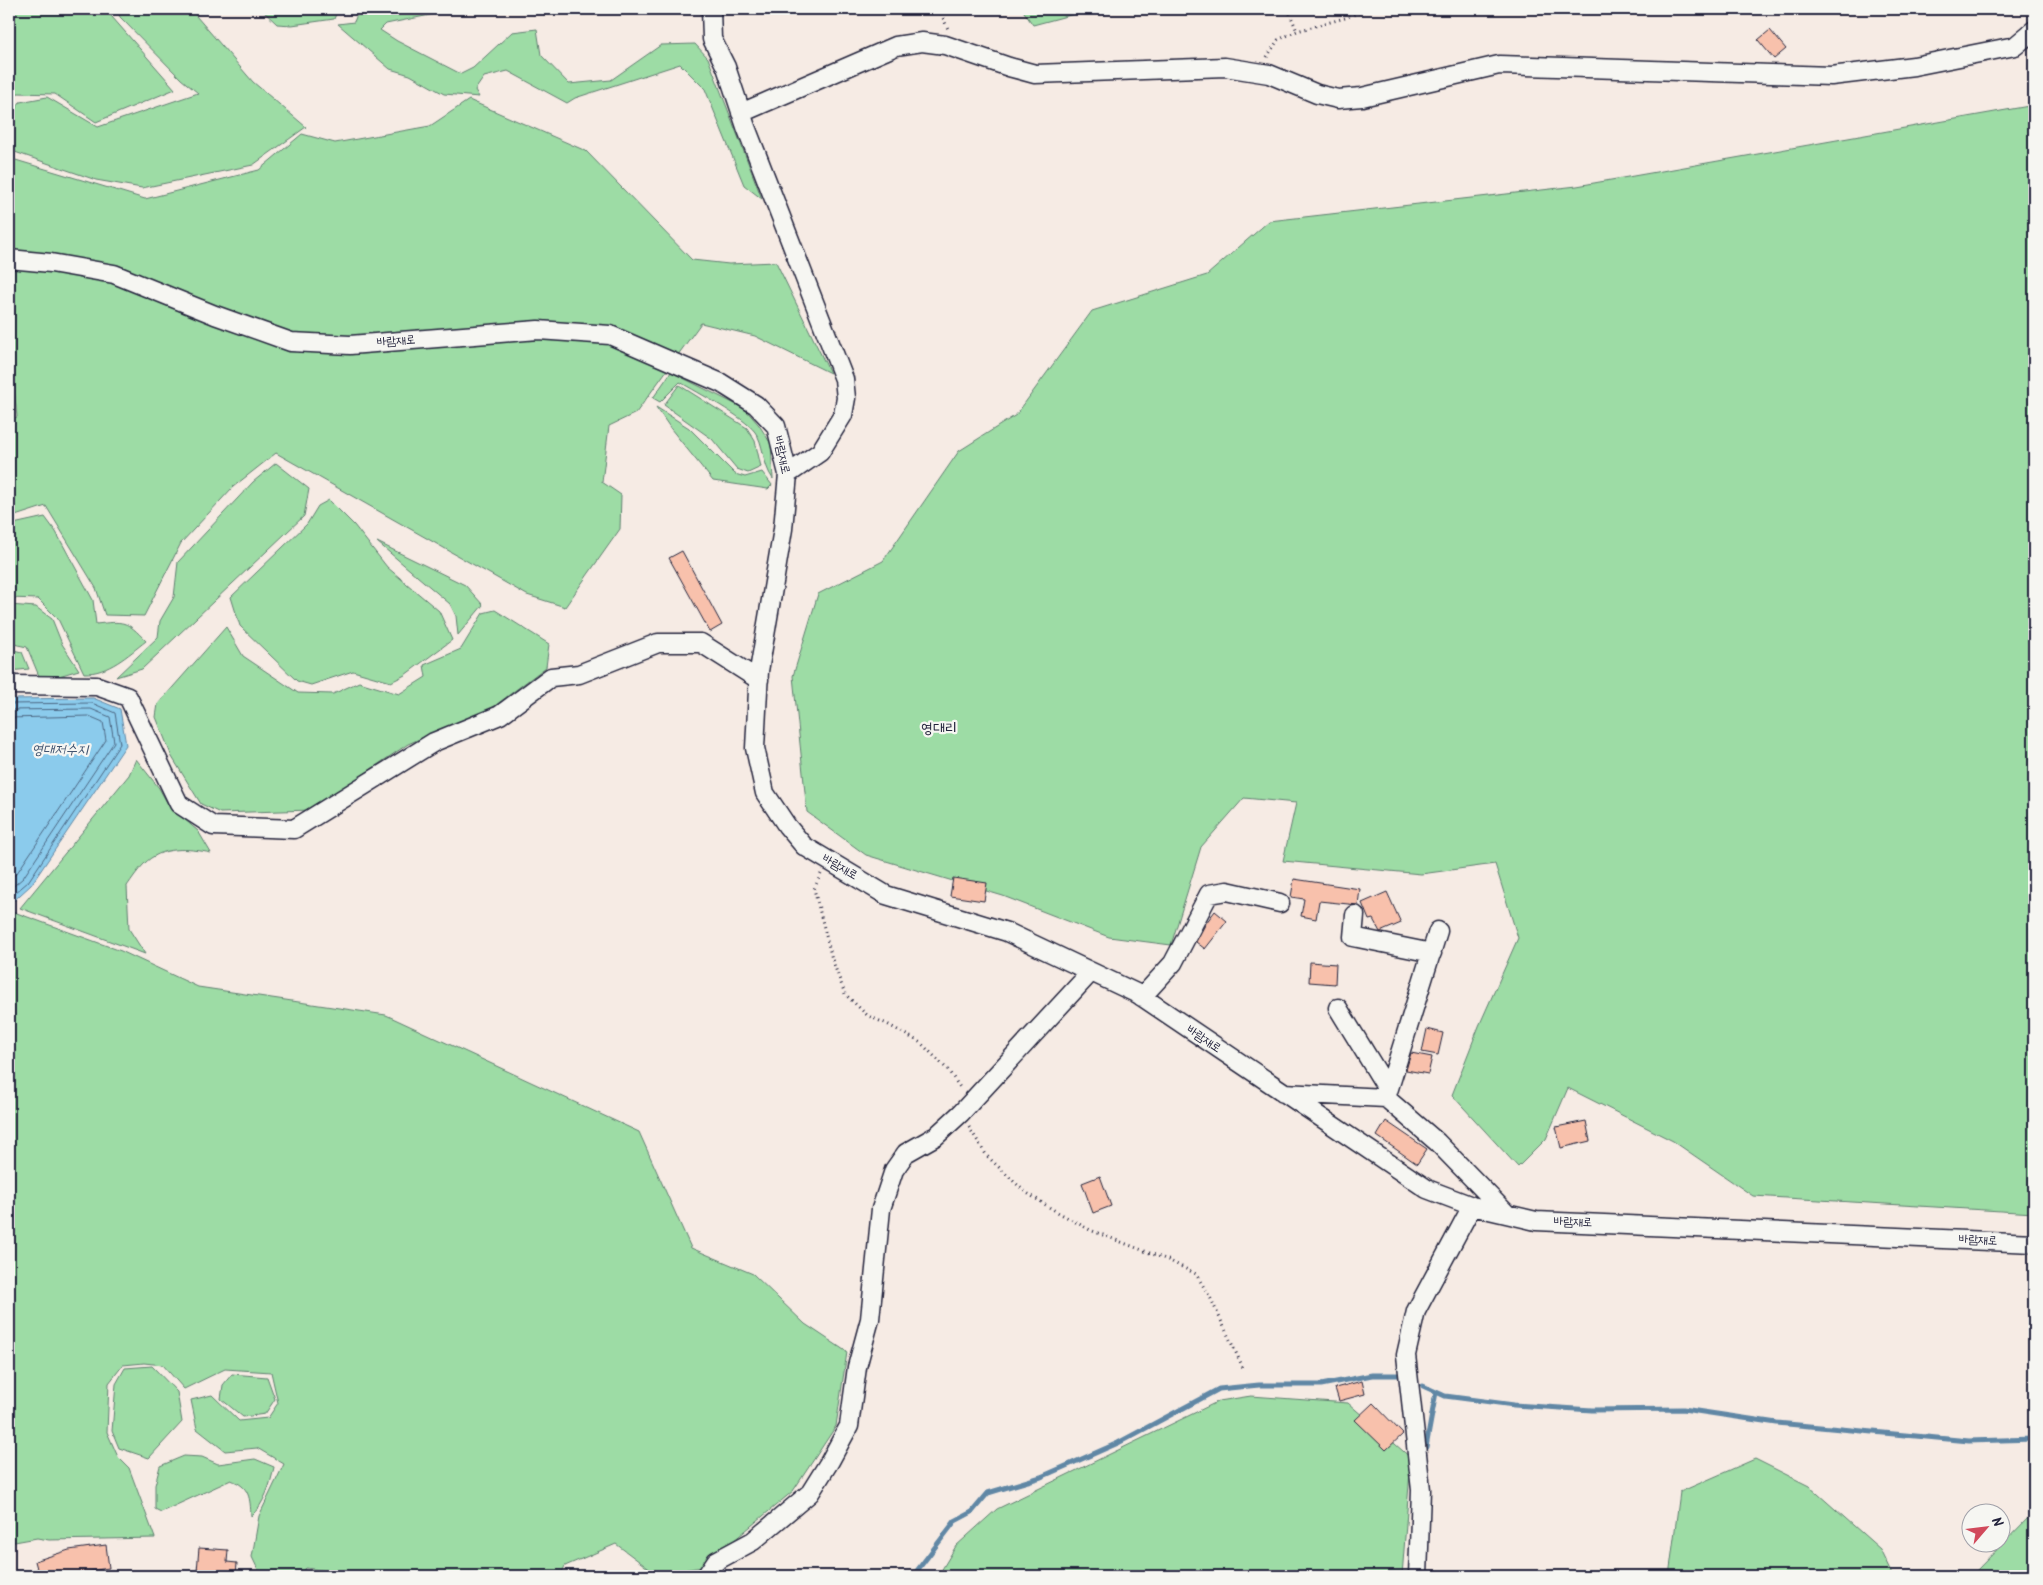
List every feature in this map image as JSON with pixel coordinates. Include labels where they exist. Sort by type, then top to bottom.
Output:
[{"type":"street","points":[[711,9],[712,39],[726,68],[741,113],[844,379],[846,398],[844,416],[820,452],[788,474]]},
{"type":"street","points":[[741,113],[896,46],[922,42],[945,45],[1035,74],[1226,67],[1269,74],[1317,94],[1338,99],[1362,97],[1499,65],[1831,76],[1914,66],[2015,46],[2034,30]]},
{"type":"street","name":"바람재로","points":[[9,259],[51,263],[114,274],[215,316],[291,342],[350,345],[538,330],[610,335],[721,383],[756,405],[776,426],[788,474],[783,529],[758,680],[755,748],[765,792],[787,826],[804,846],[886,894],[1007,932],[1142,997],[1427,1189],[1472,1206],[1536,1221],[2034,1243]]},
{"type":"street","points":[[9,684],[97,686],[128,697],[179,804],[213,826],[294,830],[434,742],[500,715],[551,677],[579,674],[658,643],[701,643],[758,680]]},
{"type":"street","points":[[1142,997],[1174,963],[1209,894],[1227,891],[1280,904]]},
{"type":"street","points":[[1355,915],[1353,937],[1432,953]]},
{"type":"street","points":[[1387,1094],[1438,931]]},
{"type":"street","points":[[706,1576],[716,1561],[753,1541],[810,1493],[849,1426],[857,1367],[870,1318],[881,1208],[894,1170],[906,1153],[936,1136],[966,1108],[1091,972]]},
{"type":"street","points":[[1338,1008],[1387,1094],[1508,1214]]},
{"type":"street","points":[[1283,1092],[1387,1094]]},
{"type":"street","points":[[1418,1576],[1421,1490],[1406,1355],[1416,1311],[1472,1206]]},
{"type":"path","points":[[1288,9],[1297,31]]},
{"type":"path","points":[[1257,72],[1278,40],[1297,31],[1345,18],[1368,9]]},
{"type":"path","points":[[828,860],[814,889],[832,958],[845,994],[868,1016],[887,1024],[922,1044],[948,1070],[987,1156],[1024,1191],[1090,1230],[1168,1260],[1196,1274],[1244,1370]]},
{"type":"green space","points":[[9,9],[105,9],[175,89],[96,122],[55,94],[18,93],[9,104]]},
{"type":"green space","points":[[117,9],[190,9],[253,82],[306,127],[253,165],[142,188],[96,180],[9,150],[9,119],[20,102],[47,97],[98,127],[198,93],[181,79],[120,17]]},
{"type":"green space","points":[[261,9],[338,9],[334,19],[292,25],[277,24]]},
{"type":"green space","points":[[359,9],[459,9],[386,24],[380,30],[397,41],[461,74],[473,68],[512,32],[537,29],[541,55],[569,84],[611,80],[661,45],[695,44],[708,58],[762,199],[744,185],[705,89],[680,64],[575,98],[567,103],[508,71],[484,77],[475,90],[479,97],[444,94],[410,75],[390,69],[338,24],[354,22]]},
{"type":"green space","points":[[1022,9],[1093,9],[1033,25]]},
{"type":"green space","points":[[469,100],[586,151],[692,260],[729,264],[776,262],[830,373],[755,336],[701,323],[636,413],[609,426],[602,482],[621,495],[620,529],[565,607],[527,595],[276,453],[233,487],[181,543],[144,616],[105,615],[96,588],[46,506],[9,518],[9,420],[17,417],[14,388],[9,388],[9,158],[145,199],[259,170],[302,134],[335,143],[430,126]]},
{"type":"green space","points":[[2034,106],[2034,1213],[1753,1196],[1673,1141],[1568,1088],[1546,1139],[1518,1167],[1452,1095],[1479,1026],[1518,938],[1495,864],[1421,874],[1283,861],[1296,803],[1244,798],[1201,847],[1171,945],[1109,937],[1003,896],[866,855],[807,812],[793,676],[818,594],[883,561],[959,451],[1016,415],[1092,311],[1207,275],[1269,221],[1577,186]]},
{"type":"green space","points":[[671,372],[745,409],[759,425],[771,444],[773,479],[769,473],[760,442],[755,432],[731,412],[680,382],[660,402],[653,398]]},
{"type":"green space","points":[[679,385],[747,428],[755,441],[761,467],[748,473],[737,469],[712,439],[664,405]]},
{"type":"green space","points":[[656,407],[689,428],[735,474],[745,477],[762,472],[772,485],[768,489],[713,481],[671,429]]},
{"type":"green space","points":[[276,463],[309,489],[304,516],[142,669],[116,677],[158,637],[160,621],[174,597],[178,562],[253,482]]},
{"type":"green space","points":[[329,500],[354,525],[387,567],[439,611],[452,640],[405,675],[391,682],[353,671],[311,685],[297,681],[240,626],[231,597],[307,524],[318,506]]},
{"type":"green space","points":[[45,517],[56,532],[93,600],[96,624],[113,622],[124,624],[134,629],[146,641],[125,658],[109,667],[84,673],[58,619],[38,599],[9,598],[9,525]]},
{"type":"green space","points":[[377,542],[465,585],[483,605],[458,635],[456,616],[450,604]]},
{"type":"green space","points":[[9,605],[36,607],[52,619],[62,644],[79,670],[52,678],[39,676],[27,647],[9,643]]},
{"type":"green space","points":[[495,610],[549,644],[546,667],[492,708],[408,744],[311,810],[220,813],[201,804],[172,757],[156,717],[158,704],[226,627],[243,656],[298,693],[333,694],[359,682],[399,694],[426,677],[424,665],[461,649],[483,613]]},
{"type":"green space","points":[[9,649],[22,652],[29,669],[9,671]]},
{"type":"green space","points":[[136,759],[159,788],[169,806],[198,831],[211,853],[194,850],[176,850],[159,854],[144,864],[127,886],[129,929],[145,954],[20,908],[129,775]]},
{"type":"green space","points":[[9,912],[14,912],[121,951],[198,987],[386,1015],[639,1132],[691,1248],[753,1274],[805,1324],[847,1352],[836,1426],[793,1491],[702,1567],[656,1574],[616,1544],[565,1566],[560,1576],[343,1576],[341,1573],[306,1568],[299,1576],[261,1576],[252,1557],[259,1516],[284,1464],[257,1448],[225,1451],[197,1429],[191,1400],[212,1395],[239,1421],[268,1418],[278,1403],[271,1372],[225,1369],[184,1389],[163,1365],[144,1363],[123,1365],[109,1383],[107,1432],[118,1457],[129,1468],[155,1538],[49,1540],[37,1538],[9,1543]]},
{"type":"green space","points":[[152,1366],[177,1392],[182,1422],[149,1458],[119,1448],[112,1431],[116,1384],[125,1368]]},
{"type":"green space","points":[[232,1374],[267,1377],[275,1399],[265,1414],[243,1417],[221,1399],[223,1385]]},
{"type":"green space","points":[[1251,1396],[1348,1403],[1411,1458],[1402,1576],[938,1576],[956,1546],[997,1509],[1219,1401]]},
{"type":"green space","points":[[184,1456],[202,1457],[218,1464],[255,1459],[274,1467],[269,1487],[260,1506],[251,1516],[248,1494],[242,1486],[231,1480],[161,1512],[155,1509],[155,1485],[160,1466]]},
{"type":"green space","points":[[1755,1459],[1809,1486],[1880,1549],[1893,1576],[1669,1576],[1680,1492]]},
{"type":"green space","points":[[2034,1512],[2034,1576],[1975,1576],[1976,1571],[1995,1552],[2010,1552],[2010,1536]]},
{"type":"water","name":"영대저수지","points":[[93,698],[120,709],[126,745],[31,885],[9,905],[9,699]]},
{"type":"building","points":[[1770,30],[1786,49],[1774,59],[1758,40]]},
{"type":"building","points":[[682,551],[722,625],[710,632],[669,558]]},
{"type":"building","points":[[953,878],[987,883],[984,901],[950,896]]},
{"type":"building","points":[[1294,879],[1360,889],[1358,905],[1319,901],[1316,919],[1301,916],[1304,899],[1291,897]]},
{"type":"building","points":[[1387,892],[1401,923],[1380,932],[1373,919],[1369,920],[1362,903]]},
{"type":"building","points":[[1215,911],[1227,921],[1205,949],[1196,942]]},
{"type":"building","points":[[1310,962],[1336,964],[1335,984],[1309,982]]},
{"type":"building","points":[[1427,1029],[1443,1033],[1438,1055],[1422,1052]]},
{"type":"building","points":[[1411,1053],[1432,1057],[1428,1074],[1406,1070]]},
{"type":"building","points":[[1386,1121],[1427,1149],[1417,1164],[1377,1136]]},
{"type":"building","points":[[1586,1121],[1590,1141],[1561,1148],[1556,1127]]},
{"type":"building","points":[[1100,1176],[1111,1206],[1093,1213],[1082,1183]]},
{"type":"building","points":[[1362,1381],[1365,1394],[1339,1401],[1335,1388]]},
{"type":"building","points":[[1373,1403],[1403,1434],[1386,1450],[1355,1420]]},
{"type":"building","points":[[106,1545],[109,1568],[58,1576],[39,1576],[35,1561],[69,1550]]},
{"type":"building","points":[[199,1548],[228,1550],[227,1562],[237,1563],[236,1576],[205,1576],[205,1572],[197,1571]]},
{"type":"waterway","points":[[913,1576],[955,1521],[972,1512],[988,1493],[1041,1477],[1118,1443],[1219,1389],[1259,1385],[1321,1385],[1372,1375],[1398,1375]]},
{"type":"waterway","points":[[1423,1386],[1445,1396],[1514,1405],[1592,1410],[1683,1409],[1777,1423],[1969,1441],[2034,1439]]},
{"type":"waterway","points":[[1426,1447],[1436,1392]]},
{"type":"district","name":"영대리","points":[[939,729]]}]
